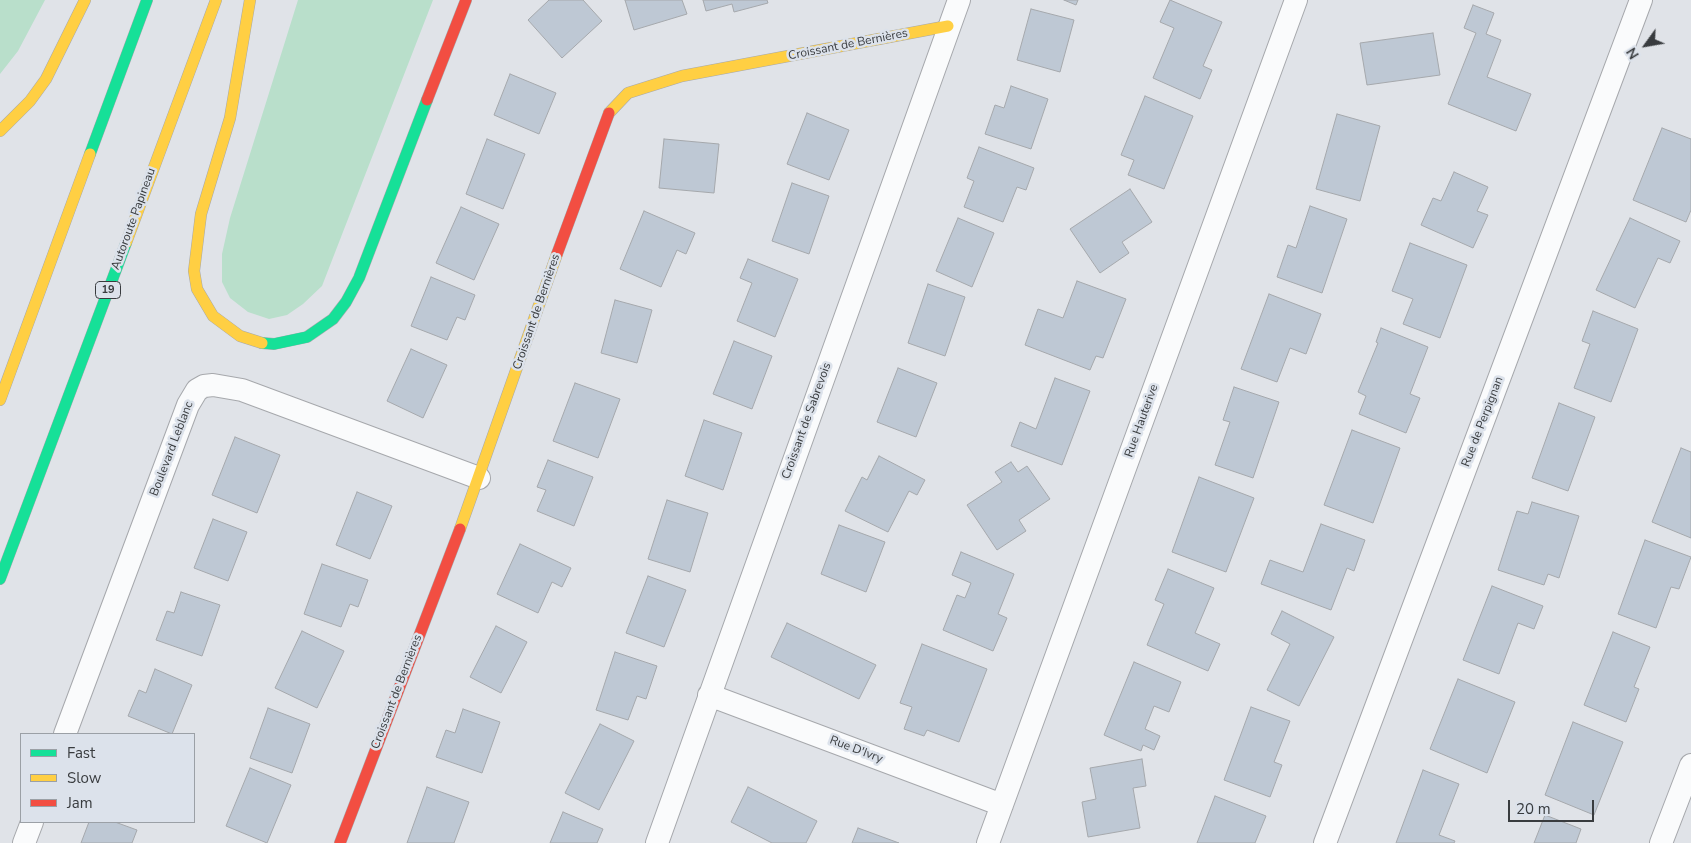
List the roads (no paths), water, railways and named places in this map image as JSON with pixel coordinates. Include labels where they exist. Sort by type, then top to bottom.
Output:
[{"type":"main road","points":[[0,130],[30,101],[46,79],[85,0]]},
{"type":"main road","points":[[0,400],[147,0]]},
{"type":"main road","name":"Autoroute Papineau","points":[[0,579],[216,0]]},
{"type":"main road","points":[[250,0],[230,118],[201,214],[194,271],[197,289],[213,316],[240,336],[256,342],[274,344],[308,337],[333,319],[346,302],[359,278],[466,0]]},
{"type":"main road","name":"Croissant de Bernières","points":[[340,843],[479,478],[606,116],[628,93],[682,76],[948,26]]},
{"type":"street","name":"Croissant de Sabrevois","points":[[658,843],[709,694],[948,26],[959,0]]},
{"type":"street","name":"Rue Hauterive","points":[[988,843],[1296,0]]},
{"type":"street","name":"Rue de Perpignan","points":[[1325,843],[1641,0]]},
{"type":"street","name":"Boulevard Leblanc","points":[[65,733],[188,405],[197,390],[213,385],[242,390],[479,478]]},
{"type":"street","name":"Rue D'Ivry","points":[[709,694],[1002,805]]},
{"type":"street","points":[[1662,843],[1691,765]]},
{"type":"street","points":[[24,843],[32,823]]}]
